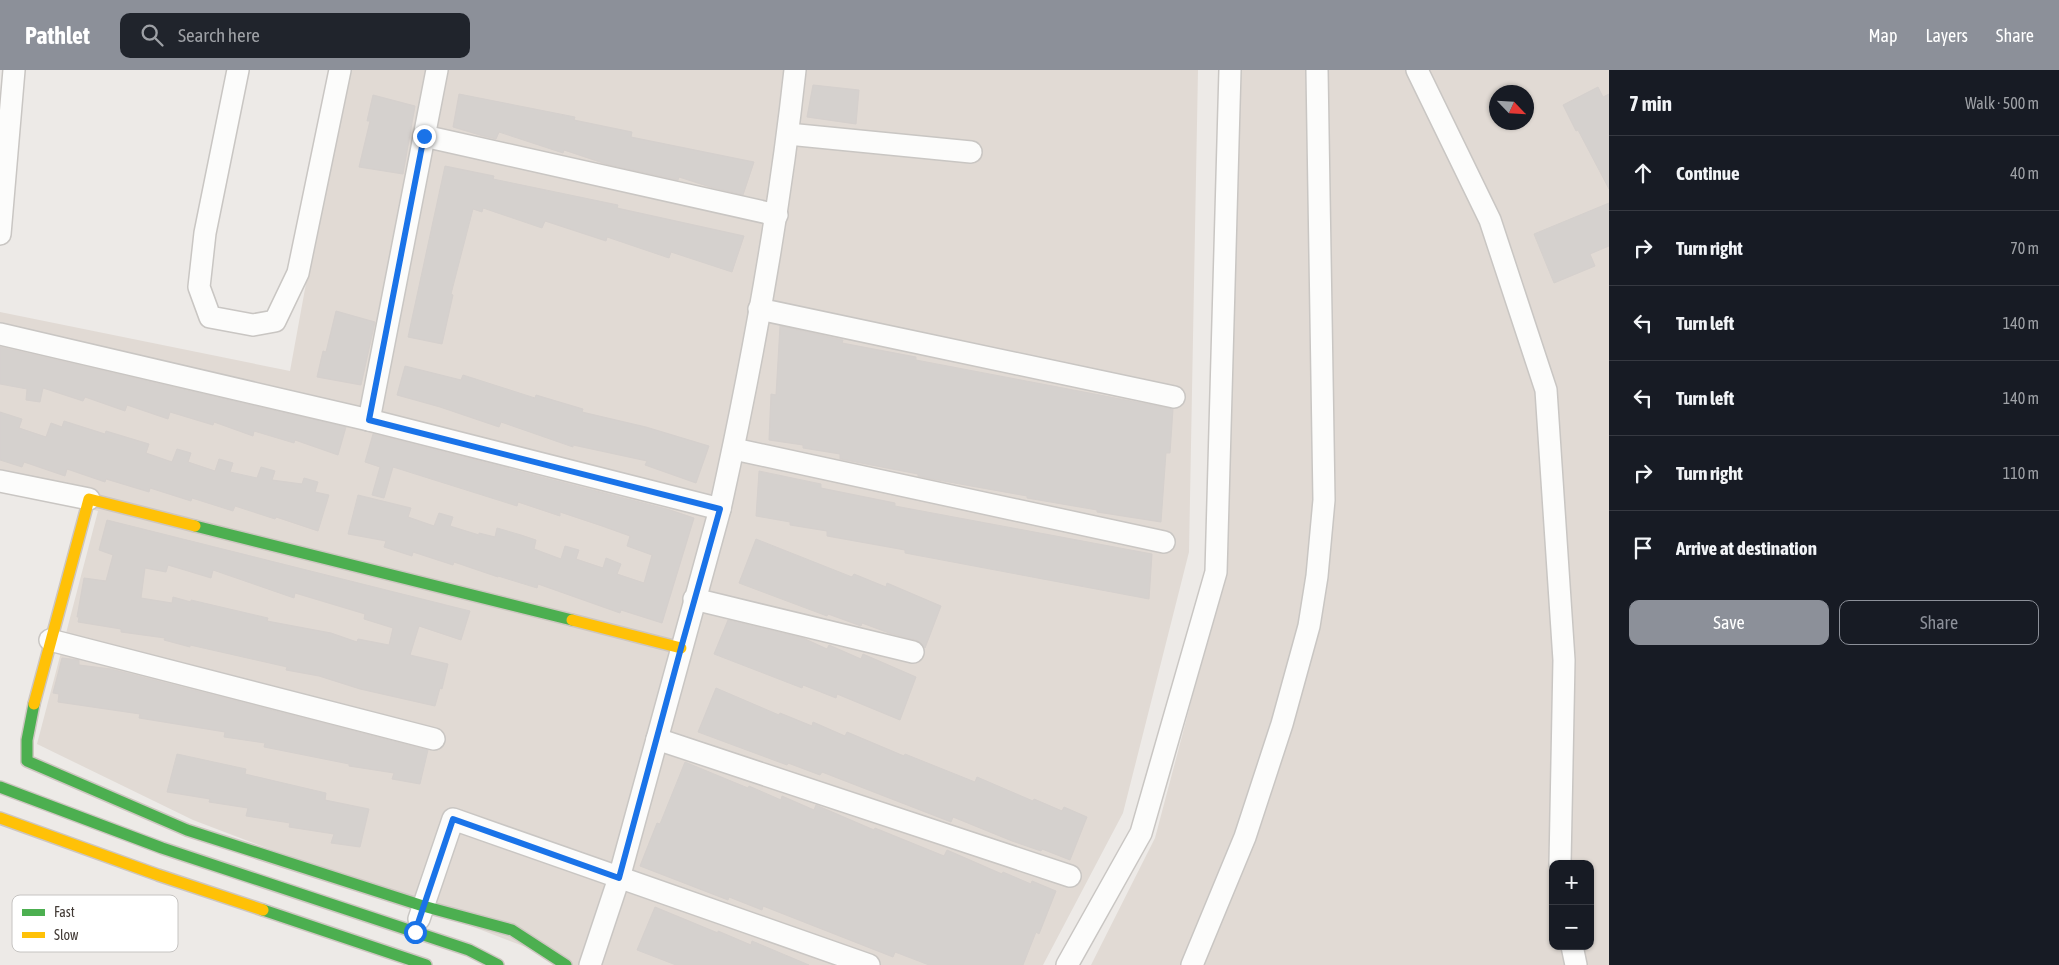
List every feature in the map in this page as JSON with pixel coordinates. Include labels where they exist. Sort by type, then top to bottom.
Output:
[{"type":"street","points":[[0,234],[14,70]]},
{"type":"street","points":[[238,70],[206,233],[199,287],[210,317],[253,325],[275,321],[298,273],[340,70]]},
{"type":"street","points":[[369,420],[437,70]]},
{"type":"street","points":[[590,965],[619,878],[720,509],[734,449],[777,216],[796,70]]},
{"type":"street","points":[[1068,965],[1141,833],[1216,572],[1230,70]]},
{"type":"street","points":[[1192,965],[1245,837],[1276,743],[1310,626],[1317,576],[1324,500],[1317,70]]},
{"type":"street","points":[[1417,70],[1490,220],[1546,390],[1564,660],[1560,860]]},
{"type":"street","points":[[788,134],[972,152]]},
{"type":"street","points":[[424,136],[777,216]]},
{"type":"street","points":[[759,309],[1174,398]]},
{"type":"street","points":[[0,334],[369,420],[720,509]]},
{"type":"street","points":[[734,449],[1164,542]]},
{"type":"street","points":[[0,481],[89,499],[681,648]]},
{"type":"street","points":[[89,499],[50,640],[32,714],[27,740],[27,761],[187,830],[422,906],[512,930],[566,965]]},
{"type":"street","points":[[694,599],[914,652]]},
{"type":"street","points":[[50,640],[434,739]]},
{"type":"street","points":[[657,739],[1070,876]]},
{"type":"street","points":[[0,787],[162,848],[469,950],[498,965]]},
{"type":"street","points":[[0,818],[158,875],[426,965]]},
{"type":"street","points":[[415,932],[422,906],[453,819],[869,965]]},
{"type":"street","points":[[1573,950],[1576,965]]},
{"type":"shaded area","points":[[345,70],[1198,70],[1189,552],[1123,813],[1043,965],[573,965],[193,820],[37,744],[98,511],[0,487],[0,312],[290,371]]},
{"type":"shaded area","points":[[1238,70],[1609,70],[1609,965],[1091,965],[1155,838],[1225,574]]},
{"type":"building","points":[[813,85],[859,90],[856,124],[807,117]]},
{"type":"building","points":[[1598,87],[1603,97],[1609,94],[1609,189],[1563,105]]},
{"type":"building","points":[[459,94],[575,117],[574,120],[632,132],[631,137],[754,162],[743,195],[679,177],[678,180],[609,165],[564,150],[563,153],[499,132],[496,139],[453,127]]},
{"type":"building","points":[[373,95],[415,106],[403,174],[359,167],[370,121],[367,121]]},
{"type":"building","points":[[445,166],[494,176],[493,179],[618,205],[617,208],[744,236],[732,272],[671,252],[669,258],[607,237],[606,241],[545,221],[542,228],[483,208],[482,212],[473,209],[451,294],[453,295],[442,344],[408,337]]},
{"type":"building","points":[[1609,203],[1609,246],[1590,254],[1595,266],[1554,283],[1534,234]]},
{"type":"building","points":[[336,311],[375,322],[361,385],[317,377],[323,351],[326,352]]},
{"type":"building","points":[[780,326],[843,340],[842,343],[916,357],[916,360],[1173,409],[1170,453],[1166,453],[1161,522],[1097,512],[1097,510],[1027,498],[1027,496],[932,479],[918,476],[918,474],[840,459],[840,454],[803,448],[803,445],[769,440],[771,394],[776,395]]},
{"type":"building","points":[[0,347],[346,427],[338,455],[295,440],[294,443],[254,431],[253,436],[214,422],[213,425],[170,412],[168,419],[127,405],[125,411],[85,397],[83,401],[43,388],[40,402],[26,400],[27,389],[0,384]]},
{"type":"building","points":[[405,366],[461,380],[463,375],[535,398],[536,395],[583,409],[582,412],[646,427],[709,446],[696,483],[645,465],[647,461],[573,445],[573,447],[501,422],[499,427],[397,395]]},
{"type":"building","points":[[0,412],[22,419],[19,428],[46,437],[51,423],[62,427],[64,421],[105,434],[106,431],[149,444],[146,453],[172,462],[177,449],[191,453],[188,462],[215,471],[219,459],[233,463],[230,472],[257,478],[261,467],[275,471],[272,480],[302,484],[304,478],[318,482],[315,492],[329,495],[318,531],[235,506],[233,511],[192,498],[191,501],[150,488],[149,492],[106,479],[105,482],[67,469],[65,476],[24,462],[22,467],[0,460]]},
{"type":"building","points":[[373,434],[667,509],[694,518],[662,623],[621,610],[620,613],[538,584],[537,588],[454,562],[453,565],[413,552],[412,556],[384,547],[386,541],[348,534],[358,495],[411,508],[408,517],[434,526],[439,513],[453,517],[450,526],[479,535],[479,533],[495,537],[497,528],[521,535],[536,540],[534,549],[561,559],[565,546],[579,550],[576,559],[603,568],[606,558],[621,564],[617,574],[644,583],[652,555],[627,546],[630,536],[602,526],[560,512],[560,516],[518,502],[517,506],[393,467],[384,498],[372,495],[380,467],[365,462]]},
{"type":"building","points":[[759,471],[821,484],[821,488],[895,503],[895,506],[1152,554],[1149,599],[905,553],[905,550],[827,536],[827,531],[790,525],[790,522],[756,516]]},
{"type":"building","points":[[107,520],[470,611],[461,640],[419,626],[410,655],[448,664],[442,689],[440,688],[435,706],[360,689],[319,676],[286,670],[287,667],[190,645],[190,647],[164,640],[165,638],[121,632],[121,629],[78,622],[79,617],[77,617],[84,578],[106,581],[113,555],[99,550]],"holes":[[[168,565],[211,578],[213,570],[294,598],[295,593],[365,614],[364,619],[393,628],[389,645],[358,639],[357,642],[331,633],[267,621],[268,618],[191,600],[191,602],[173,597],[172,603],[141,598],[145,568],[166,572]]]},
{"type":"building","points":[[756,539],[852,577],[854,574],[886,587],[887,583],[941,606],[925,648],[916,640],[862,623],[861,626],[828,614],[827,616],[739,583]]},
{"type":"building","points":[[728,620],[803,638],[827,649],[829,645],[861,659],[863,654],[916,677],[900,720],[837,694],[836,698],[803,685],[802,688],[714,654]]},
{"type":"building","points":[[62,658],[79,660],[79,665],[111,669],[428,750],[420,784],[392,779],[394,773],[349,766],[349,764],[264,747],[265,743],[224,737],[225,732],[139,718],[140,714],[58,702],[59,694],[53,693]]},
{"type":"building","points":[[716,688],[779,715],[780,713],[812,726],[813,722],[845,736],[847,732],[904,756],[905,754],[975,782],[977,777],[1033,801],[1034,799],[1062,811],[1064,807],[1087,817],[1070,860],[1042,849],[1041,851],[1012,841],[953,817],[951,822],[822,772],[820,775],[788,763],[787,765],[698,732]]},
{"type":"building","points":[[177,754],[246,769],[245,774],[326,793],[325,800],[369,809],[360,847],[331,843],[334,834],[289,827],[290,823],[246,816],[248,808],[209,802],[210,799],[167,792]]},
{"type":"building","points":[[685,762],[781,800],[782,796],[814,810],[816,805],[874,830],[875,828],[944,856],[947,850],[1002,874],[1003,872],[1031,884],[1032,881],[1056,891],[1039,934],[1036,932],[1023,965],[929,965],[895,952],[893,957],[763,906],[762,910],[729,897],[728,900],[640,866],[657,823],[660,824]]},
{"type":"building","points":[[655,907],[751,945],[752,941],[809,965],[676,965],[637,950]]},
{"type":"traffic: fast","points":[[195,526],[572,620]]},
{"type":"traffic: fast","points":[[34,704],[27,740],[27,761],[187,830],[423,906],[512,930],[566,965]]},
{"type":"traffic: fast","points":[[0,787],[162,848],[469,950],[498,965]]},
{"type":"traffic: fast","points":[[263,910],[426,965]]},
{"type":"traffic: slow","points":[[34,704],[89,499],[195,526]]},
{"type":"traffic: slow","points":[[572,620],[681,648]]},
{"type":"traffic: slow","points":[[0,818],[158,875],[263,910]]},
{"type":"route","points":[[415,932],[422,906],[453,819],[619,878],[720,509],[369,420],[424,136]]}]
